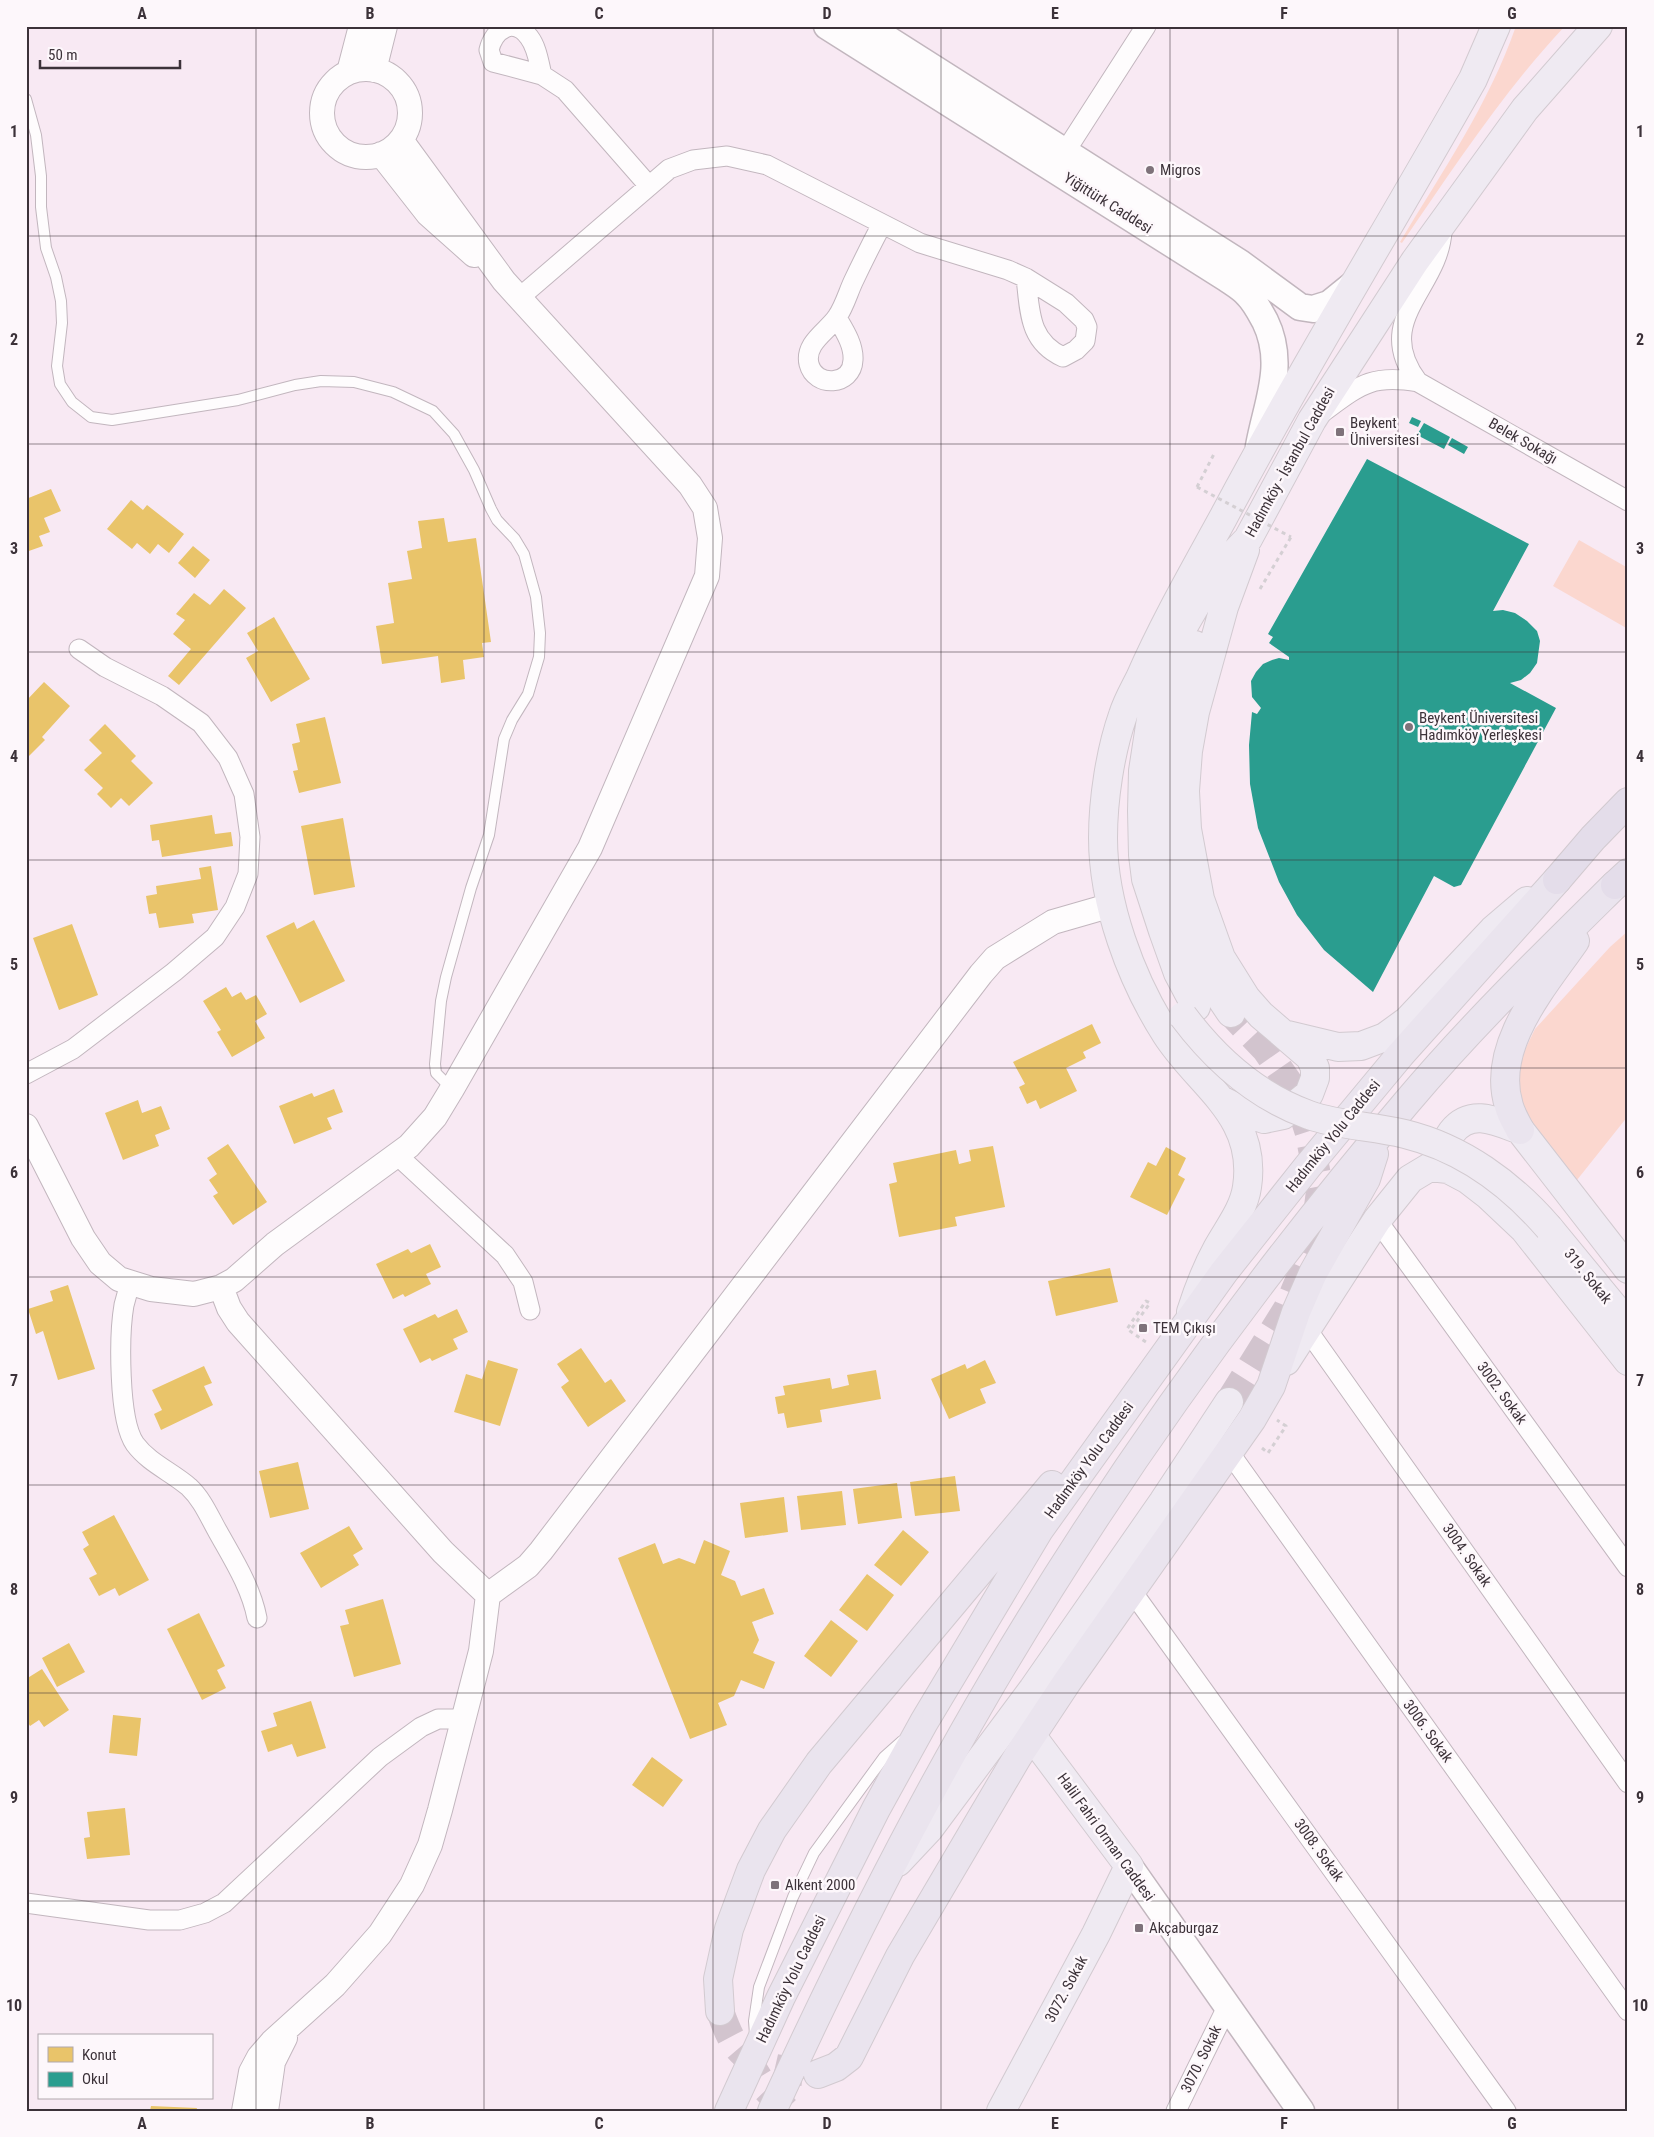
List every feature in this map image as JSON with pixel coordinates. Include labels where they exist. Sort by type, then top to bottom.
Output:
[{"type":"highway","points":[[1557,880],[1593,838],[1628,802]]},
{"type":"highway","points":[[1520,1130],[1509,1106],[1505,1087],[1506,1065],[1513,1041],[1534,998],[1622,879]]},
{"type":"highway","points":[[772,2111],[793,2064],[886,1876],[987,1693],[1061,1570],[1180,1394],[1306,1225],[1408,1100],[1490,1009],[1622,879]]},
{"type":"highway","name":"Hadımköy Yolu Caddesi","points":[[729,2111],[839,1880],[924,1722],[1039,1530],[1224,1272],[1302,1174],[1401,1054],[1557,880]]},
{"type":"highway","points":[[818,2074],[836,2067],[849,2057],[900,1956],[1032,1735],[1131,1590],[1252,1419],[1271,1386],[1296,1312],[1313,1273],[1366,1179],[1373,1161],[1376,1140]]},
{"type":"highway","points":[[720,2010],[718,1979],[729,1929],[751,1870],[793,1798],[819,1763],[925,1638],[1024,1516],[1068,1468],[1107,1436]]},
{"type":"main road","name":"Yiğittürk Caddesi","points":[[827,26],[1226,278],[1248,295],[1271,333],[1276,367],[1258,451]]},
{"type":"main road","name":"Yiğittürk Caddesi","points":[[867,26],[1240,263],[1300,307],[1312,309],[1329,304],[1356,282]]},
{"type":"main road","name":"Hadımköy - İstanbul Caddesi","points":[[1190,1011],[1153,950],[1136,895],[1128,844],[1128,787],[1136,731],[1136,685],[1154,646],[1258,451],[1473,79],[1487,51],[1496,26]]},
{"type":"main road","points":[[1573,55],[1588,26]]},
{"type":"main road","name":"Hadımköy - İstanbul Caddesi","points":[[1190,1011],[1146,879],[1142,811],[1143,771],[1153,706],[1165,667],[1179,634],[1206,587],[1248,538],[1312,420],[1352,356],[1442,224],[1525,109],[1598,26]]},
{"type":"main road","points":[[1264,321],[1277,322],[1284,318],[1289,313],[1289,299]]},
{"type":"main road","points":[[1232,1013],[1219,996],[1202,965],[1188,936],[1174,895],[1165,859],[1162,783],[1167,738],[1175,703],[1208,607],[1248,538]]},
{"type":"main road","points":[[1220,1100],[1264,1119],[1283,1115],[1309,1094],[1315,1078],[1315,1068],[1310,1057],[1279,1033],[1246,998],[1221,958],[1200,899],[1187,829],[1185,791],[1188,751],[1195,712],[1224,607],[1236,578],[1248,538]]},
{"type":"main road","points":[[1136,685],[1123,715],[1112,757],[1105,811],[1103,838],[1105,872],[1112,905],[1119,931],[1147,1002],[1168,1037],[1233,1115],[1241,1131],[1247,1151],[1247,1187],[1243,1202],[1216,1250],[1199,1286],[1187,1324]]},
{"type":"main road","points":[[1279,1033],[1338,1047],[1361,1046],[1385,1036],[1407,1021],[1493,930],[1533,896],[1557,880]]},
{"type":"main road","points":[[1190,1011],[1259,1074],[1320,1102],[1386,1114],[1423,1123],[1455,1134],[1488,1153],[1534,1188],[1555,1223]]},
{"type":"main road","points":[[1448,1168],[1444,1155],[1447,1139],[1459,1123],[1476,1118],[1496,1121],[1520,1130],[1628,1269]]},
{"type":"main road","points":[[1271,1386],[1306,1328],[1377,1220],[1410,1179],[1430,1167],[1448,1168],[1490,1196],[1524,1229],[1628,1361]]},
{"type":"main road","name":"319. Sokak","points":[[1555,1223],[1628,1300]]},
{"type":"main road","name":"319. Sokak","points":[[1555,1223],[1628,1324]]},
{"type":"main road","points":[[886,1876],[929,1829],[1033,1690],[1163,1502],[1229,1402]]},
{"type":"main road","name":"Halil Fahri Orman Caddesi","points":[[1032,1735],[1129,1866],[1301,2111]]},
{"type":"main road","name":"3072. Sokak","points":[[1001,2111],[1096,1934],[1129,1866]]},
{"type":"street","points":[[349,72],[361,26]]},
{"type":"street","points":[[374,70],[385,26]]},
{"type":"street","points":[[1065,152],[1146,26]]},
{"type":"street","points":[[374,70],[394,79],[404,90],[409,104],[410,118],[406,132],[392,149],[371,158],[356,157],[342,151],[330,141],[323,128],[321,113],[324,98],[332,85],[349,72],[374,70]]},
{"type":"street","points":[[542,75],[564,90],[648,186]]},
{"type":"street","points":[[401,140],[511,289]]},
{"type":"street","points":[[26,1126],[82,1238],[100,1263],[119,1279],[130,1283],[151,1289],[194,1294],[221,1287],[234,1280],[275,1244],[409,1146],[435,1117],[590,848],[707,576],[710,538],[705,508],[690,485],[511,289],[428,214],[382,154]]},
{"type":"street","points":[[511,289],[669,169],[693,160],[727,156],[767,165],[920,243],[1008,270],[1026,278]]},
{"type":"street","points":[[837,318],[882,224]]},
{"type":"street","name":"Belek Sokağı","points":[[1418,382],[1407,367],[1403,355],[1401,334],[1409,308],[1433,264],[1441,244],[1442,224]]},
{"type":"street","name":"Belek Sokağı","points":[[1312,420],[1350,391],[1370,381],[1398,378],[1418,382],[1628,501]]},
{"type":"street","points":[[26,1074],[73,1049],[174,972],[215,937],[235,907],[248,874],[250,837],[244,794],[228,758],[201,723],[162,696],[105,667],[79,649]]},
{"type":"street","points":[[244,2111],[251,2072],[259,2057],[272,2042],[335,1985],[380,1934],[412,1886],[430,1845],[464,1719],[481,1651],[488,1595],[517,1575],[541,1551],[986,968],[996,958],[1053,922],[1112,905]]},
{"type":"street","points":[[397,1155],[505,1255],[523,1282],[530,1310]]},
{"type":"street","name":"3002. Sokak","points":[[1377,1220],[1628,1567]]},
{"type":"street","points":[[130,1283],[124,1306],[121,1339],[122,1388],[126,1421],[135,1444],[154,1463],[190,1488],[202,1502],[243,1578],[257,1618]]},
{"type":"street","points":[[221,1287],[229,1308],[238,1322],[443,1552],[488,1595]]},
{"type":"street","name":"3004. Sokak","points":[[1306,1328],[1628,1783]]},
{"type":"street","name":"3006. Sokak","points":[[1229,1452],[1628,2011]]},
{"type":"street","name":"3008. Sokak","points":[[1131,1590],[1506,2111]]},
{"type":"street","points":[[26,1903],[149,1920],[180,1920],[205,1913],[224,1903],[380,1757],[421,1727],[438,1719],[464,1719]]},
{"type":"street","name":"3070. Sokak","points":[[1176,2111],[1227,2007]]},
{"type":"street","points":[[266,2111],[273,2062],[293,2024]]},
{"type":"lane","points":[[26,99],[36,135],[42,176],[41,207],[46,248],[56,277],[61,301],[62,323],[57,366],[60,384],[72,402],[91,417],[112,420],[238,400],[295,385],[321,381],[354,382],[393,392],[433,411],[454,434],[474,470],[497,520],[515,539],[524,554],[536,597],[540,633],[539,657],[528,694],[504,739],[489,835],[471,888],[444,985],[435,1064],[436,1074],[452,1089]]},
{"type":"path","points":[[1215,452],[1197,487],[1291,537],[1260,589]]},
{"type":"path","points":[[1146,1301],[1150,1303],[1129,1328],[1146,1301]]},
{"type":"path","points":[[1266,1440],[1261,1449],[1268,1453],[1286,1426]]},
{"type":"shaded area","points":[[1516,26],[1565,26],[1542,51],[1500,104],[1402,243],[1400,242],[1479,110],[1505,55]]},
{"type":"shaded area","points":[[1579,540],[1628,568],[1628,629],[1553,586]]},
{"type":"shaded area","points":[[1628,931],[1628,1116],[1573,1185],[1520,1107],[1518,1064],[1535,1029],[1610,947]]},
{"type":"building: Konut","points":[[51,489],[61,511],[44,518],[50,532],[39,536],[43,546],[26,552],[26,499]]},
{"type":"building: Konut","points":[[131,500],[143,510],[147,505],[184,534],[169,553],[158,544],[150,554],[137,543],[132,549],[107,529]]},
{"type":"building: Konut","points":[[444,518],[448,542],[476,538],[491,642],[482,643],[484,657],[463,660],[465,679],[441,683],[438,656],[382,664],[376,626],[394,623],[388,583],[412,579],[407,551],[422,548],[418,521]]},
{"type":"building: Konut","points":[[193,546],[210,560],[195,578],[178,563]]},
{"type":"building: Konut","points":[[224,589],[246,608],[179,685],[168,676],[191,649],[173,634],[185,620],[176,614],[194,593],[210,605]]},
{"type":"building: Konut","points":[[274,617],[310,679],[271,702],[246,658],[258,651],[247,633]]},
{"type":"building: Konut","points":[[44,682],[70,706],[42,737],[45,740],[27,758],[26,701]]},
{"type":"building: Konut","points":[[325,717],[341,783],[299,793],[293,771],[298,770],[292,744],[300,742],[296,724]]},
{"type":"building: Konut","points":[[105,724],[136,756],[131,761],[153,783],[129,806],[121,798],[111,808],[97,794],[103,788],[84,770],[102,753],[89,740]]},
{"type":"building: Konut","points":[[212,815],[215,834],[231,832],[233,846],[162,857],[159,840],[152,841],[150,825]]},
{"type":"building: Konut","points":[[343,818],[355,887],[314,895],[301,826]]},
{"type":"building: Konut","points":[[211,866],[218,910],[192,914],[194,923],[159,928],[156,913],[149,914],[146,896],[157,894],[156,886],[201,879],[199,868]]},
{"type":"building: Konut","points":[[314,920],[345,981],[300,1003],[266,936],[294,922],[297,929]]},
{"type":"building: Konut","points":[[72,924],[98,995],[59,1010],[33,938]]},
{"type":"building: Konut","points":[[226,987],[232,997],[241,992],[246,1000],[256,995],[267,1014],[255,1021],[265,1038],[232,1057],[217,1032],[221,1030],[203,1001]]},
{"type":"building: Konut","points":[[1092,1024],[1101,1043],[1083,1052],[1086,1058],[1066,1068],[1077,1091],[1040,1109],[1036,1100],[1027,1104],[1019,1087],[1025,1084],[1013,1062]]},
{"type":"building: Konut","points":[[334,1089],[343,1112],[327,1118],[332,1129],[294,1144],[279,1106],[312,1093],[314,1097]]},
{"type":"building: Konut","points":[[138,1100],[142,1113],[161,1106],[170,1129],[155,1135],[159,1146],[123,1160],[105,1113]]},
{"type":"building: Konut","points":[[228,1144],[267,1202],[233,1225],[213,1196],[218,1193],[209,1180],[217,1174],[207,1158]]},
{"type":"building: Konut","points":[[993,1146],[1005,1207],[955,1217],[957,1226],[899,1237],[889,1184],[897,1182],[893,1163],[956,1150],[959,1164],[971,1161],[969,1150]]},
{"type":"building: Konut","points":[[1166,1147],[1186,1158],[1178,1175],[1185,1179],[1167,1215],[1130,1197],[1148,1162],[1156,1166]]},
{"type":"building: Konut","points":[[430,1244],[441,1267],[426,1274],[431,1284],[405,1297],[403,1294],[393,1299],[376,1264],[408,1249],[411,1253]]},
{"type":"building: Konut","points":[[1110,1268],[1118,1302],[1056,1316],[1048,1281]]},
{"type":"building: Konut","points":[[68,1285],[95,1369],[58,1380],[43,1331],[36,1334],[28,1309],[53,1301],[50,1291]]},
{"type":"building: Konut","points":[[457,1309],[468,1332],[453,1339],[458,1349],[432,1361],[430,1358],[420,1363],[403,1329],[435,1314],[438,1318]]},
{"type":"building: Konut","points":[[581,1348],[605,1383],[611,1379],[626,1401],[588,1427],[561,1387],[569,1381],[557,1364]]},
{"type":"building: Konut","points":[[488,1360],[518,1369],[500,1426],[454,1412],[466,1374],[482,1379]]},
{"type":"building: Konut","points":[[985,1360],[996,1383],[980,1389],[986,1403],[949,1419],[931,1379],[965,1364],[967,1369]]},
{"type":"building: Konut","points":[[204,1366],[212,1383],[204,1386],[213,1405],[161,1430],[154,1414],[162,1410],[152,1390]]},
{"type":"building: Konut","points":[[876,1370],[881,1399],[820,1410],[822,1422],[787,1428],[784,1413],[778,1414],[775,1397],[785,1395],[783,1386],[830,1378],[832,1389],[849,1385],[847,1375]]},
{"type":"building: Konut","points":[[298,1462],[309,1509],[270,1518],[259,1471]]},
{"type":"building: Konut","points":[[955,1476],[960,1511],[915,1516],[910,1482]]},
{"type":"building: Konut","points":[[897,1483],[902,1518],[858,1524],[853,1489]]},
{"type":"building: Konut","points":[[842,1491],[846,1525],[801,1530],[797,1496]]},
{"type":"building: Konut","points":[[784,1497],[788,1532],[745,1538],[740,1503]]},
{"type":"building: Konut","points":[[114,1515],[149,1580],[119,1596],[115,1588],[99,1596],[89,1578],[97,1574],[83,1549],[89,1545],[82,1532]]},
{"type":"building: Konut","points":[[349,1526],[363,1549],[353,1555],[359,1565],[321,1588],[300,1553]]},
{"type":"building: Konut","points":[[903,1530],[929,1552],[901,1586],[874,1565]]},
{"type":"building: Konut","points":[[704,1540],[730,1551],[721,1575],[735,1581],[741,1596],[764,1588],[774,1614],[752,1622],[759,1640],[753,1653],[775,1662],[764,1689],[741,1680],[734,1696],[718,1703],[727,1725],[690,1739],[618,1558],[655,1543],[663,1564],[679,1558],[695,1564]]},
{"type":"building: Konut","points":[[867,1574],[894,1595],[867,1631],[839,1610]]},
{"type":"building: Konut","points":[[383,1599],[401,1664],[354,1677],[340,1626],[349,1624],[345,1610]]},
{"type":"building: Konut","points":[[199,1613],[225,1666],[217,1670],[226,1688],[202,1700],[167,1629]]},
{"type":"building: Konut","points":[[831,1620],[858,1641],[831,1677],[804,1656]]},
{"type":"building: Konut","points":[[69,1643],[85,1672],[57,1687],[42,1658]]},
{"type":"building: Konut","points":[[42,1669],[69,1710],[44,1727],[39,1720],[30,1726],[26,1719],[26,1679]]},
{"type":"building: Konut","points":[[311,1701],[326,1748],[297,1757],[292,1744],[268,1752],[261,1731],[277,1726],[273,1713]]},
{"type":"building: Konut","points":[[113,1715],[141,1718],[137,1756],[109,1753]]},
{"type":"building: Konut","points":[[652,1757],[683,1780],[663,1807],[632,1785]]},
{"type":"building: Konut","points":[[125,1808],[130,1855],[87,1859],[84,1838],[90,1837],[87,1812]]},
{"type":"building: Konut","points":[[151,2106],[197,2108],[196,2111],[150,2111]]},
{"type":"building: Okul","points":[[1412,417],[1421,421],[1418,427],[1409,423]]},
{"type":"building: Okul","points":[[1424,423],[1450,437],[1444,449],[1417,435]]},
{"type":"building: Okul","points":[[1452,438],[1468,447],[1464,454],[1448,445]]},
{"type":"building: Okul","points":[[1367,459],[1529,544],[1493,611],[1503,610],[1515,613],[1537,631],[1540,641],[1537,663],[1530,673],[1521,680],[1510,683],[1556,708],[1461,885],[1454,887],[1434,876],[1373,992],[1324,950],[1297,915],[1279,882],[1258,828],[1250,784],[1249,745],[1252,712],[1257,714],[1261,708],[1252,697],[1251,681],[1263,664],[1279,658],[1289,660],[1289,657],[1269,643],[1273,637],[1268,634]]},
{"type":"tunnel","points":[[1229,1402],[1287,1309],[1313,1247],[1320,1191],[1309,1133],[1296,1093],[1266,1050],[1231,1013]]},
{"type":"tunnel","points":[[720,2011],[729,2034],[736,2045],[751,2059],[768,2066],[814,2073]]},
{"type":"tunnel","points":[[744,2054],[765,2088],[787,2111]]},
{"type":"place","name":"Migros","points":[[1150,170]]},
{"type":"place","name":"Beykent Üniversitesi","points":[[1340,432]]},
{"type":"place","name":"Beykent Üniversitesi Hadımköy Yerleşkesi","points":[[1409,727]]},
{"type":"place","name":"TEM Çıkışı","points":[[1143,1328]]},
{"type":"place","name":"Alkent 2000","points":[[775,1885]]},
{"type":"place","name":"Akçaburgaz","points":[[1139,1928]]}]
